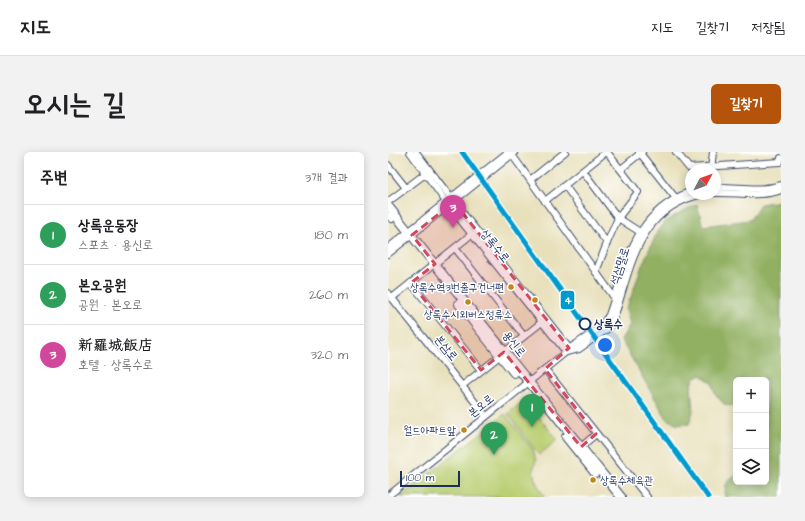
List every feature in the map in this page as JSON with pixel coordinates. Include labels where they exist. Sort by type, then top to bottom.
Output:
[{"type":"main road","name":"용신로","points":[[388,202],[391,217],[408,235],[527,384],[614,497]]},
{"type":"main road","name":"용신로","points":[[527,384],[581,447],[621,497]]},
{"type":"street","name":"상록수로","points":[[410,152],[425,174],[450,202],[568,350]]},
{"type":"street","name":"상록수로","points":[[416,152],[472,234],[542,322],[568,350]]},
{"type":"street","points":[[530,180],[565,152]]},
{"type":"street","points":[[545,201],[606,152],[638,192],[618,218],[596,272]]},
{"type":"street","points":[[621,169],[641,152],[677,200]]},
{"type":"street","points":[[676,152],[686,164]]},
{"type":"street","points":[[712,164],[713,152]]},
{"type":"street","points":[[388,248],[408,235],[511,153],[619,304]]},
{"type":"street","points":[[721,167],[780,162],[781,158]]},
{"type":"street","points":[[388,165],[406,188]]},
{"type":"street","points":[[583,171],[618,218],[640,232]]},
{"type":"street","points":[[388,202],[425,174]]},
{"type":"street","points":[[721,187],[755,189],[768,188],[781,184]]},
{"type":"street","points":[[565,186],[607,243]]},
{"type":"street","points":[[721,193],[762,195],[781,190]]},
{"type":"street","name":"석삼말로","points":[[568,350],[578,344],[604,323],[609,315],[632,248],[640,232],[651,217],[685,195]]},
{"type":"street","name":"석삼말로","points":[[568,350],[579,349],[610,327],[637,247],[654,221],[677,200],[685,198]]},
{"type":"street","points":[[390,295],[411,283],[472,234]]},
{"type":"street","points":[[388,254],[408,235]]},
{"type":"street","points":[[455,248],[524,336]]},
{"type":"street","points":[[411,283],[481,370]]},
{"type":"street","name":"본삼로","points":[[390,295],[486,416]]},
{"type":"street","points":[[462,386],[542,322]]},
{"type":"street","name":"본오로","points":[[388,496],[568,350]]},
{"type":"street","points":[[545,369],[647,497]]},
{"type":"street","points":[[581,447],[596,434]]},
{"type":"highlighted area","points":[[454,202],[569,348],[545,369],[596,434],[581,447],[504,352],[481,370],[411,283],[435,264],[412,235]]},
{"type":"green space","points":[[781,201],[781,497],[725,497],[727,483],[733,478],[733,485],[769,485],[769,377],[733,377],[733,406],[725,405],[715,394],[712,383],[701,375],[695,377],[691,387],[693,412],[689,424],[677,425],[667,419],[621,340],[630,324],[626,309],[642,265],[657,233],[667,220],[697,204],[703,226],[750,220],[760,204]]},
{"type":"green space","points":[[525,399],[557,440],[539,455],[508,414]]},
{"type":"green space","points":[[505,414],[533,450],[536,460],[533,470],[535,480],[544,497],[400,497]]},
{"type":"transit line","name":"4","points":[[462,152],[708,497]]},
{"type":"place","name":"新羅城飯店","points":[[453,228]]},
{"type":"place","name":"상록수역3번출구건너편","points":[[511,287]]},
{"type":"place","name":"상록수시외버스정류소","points":[[468,302]]},
{"type":"place","name":"상록수","points":[[585,324]]},
{"type":"place","name":"상록운동장","points":[[532,427]]},
{"type":"place","name":"월드아파트앞","points":[[464,430]]},
{"type":"place","name":"본오공원","points":[[494,455]]},
{"type":"place","name":"상록수체육관","points":[[593,480]]}]
